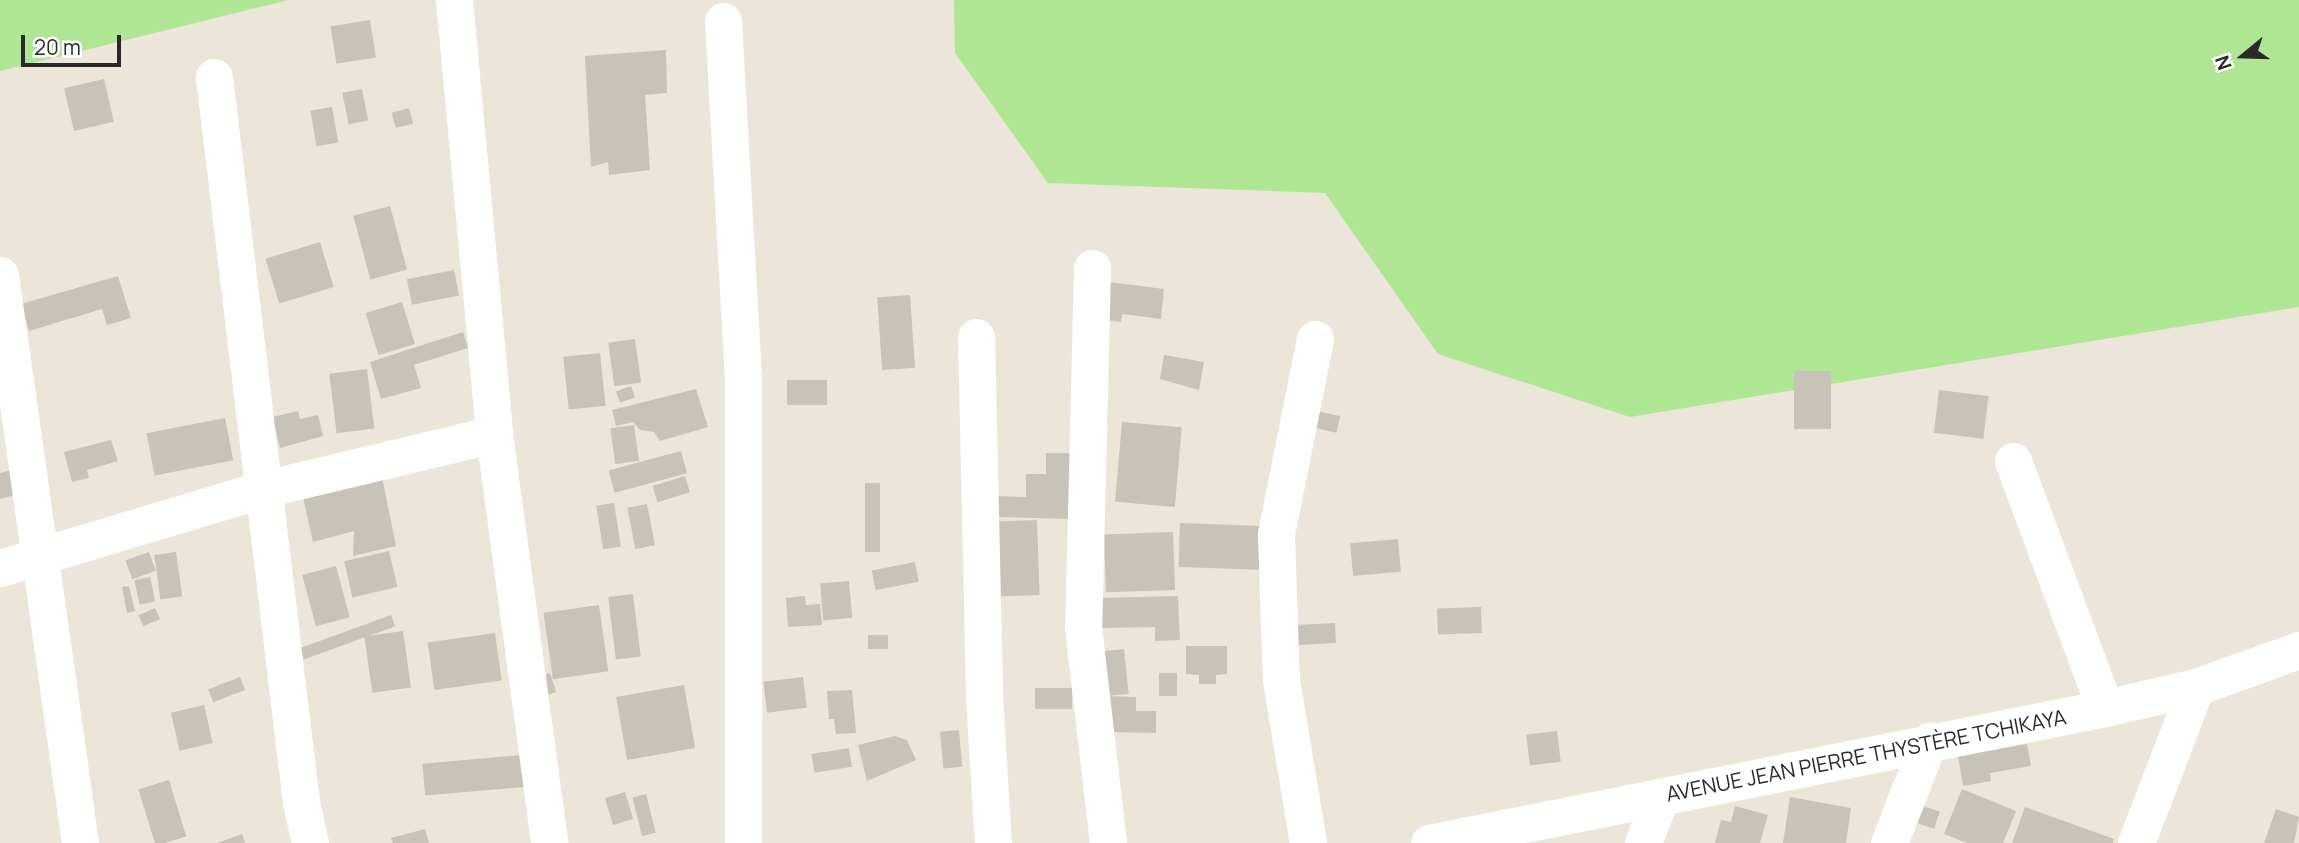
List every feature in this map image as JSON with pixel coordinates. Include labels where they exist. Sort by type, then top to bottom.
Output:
[{"type":"street","points":[[454,0],[495,434],[549,843]]},
{"type":"street","points":[[723,21],[743,375],[743,843]]},
{"type":"street","points":[[214,78],[310,843]]},
{"type":"street","points":[[1092,268],[1083,627],[1108,843]]},
{"type":"street","points":[[0,275],[42,558],[80,843]]},
{"type":"street","points":[[976,337],[984,696],[993,843]]},
{"type":"street","points":[[1308,843],[1281,680],[1276,534],[1315,339]]},
{"type":"street","points":[[0,568],[42,558],[264,489],[495,434]]},
{"type":"street","points":[[2013,461],[2105,708]]},
{"type":"street","name":"AVENUE JEAN PIERRE THYSTÈRE TCHIKAYA","points":[[1429,843],[1929,741],[2105,708],[2196,687],[2299,650]]},
{"type":"street","points":[[2136,843],[2196,687]]},
{"type":"street","points":[[1889,843],[1929,741]]},
{"type":"street","points":[[1643,843],[1661,796]]},
{"type":"green space","points":[[0,0],[289,0],[0,71]]},
{"type":"green space","points":[[954,0],[2299,0],[2299,307],[1630,417],[1438,354],[1325,193],[1048,183],[955,53]]},
{"type":"building","points":[[370,20],[376,58],[336,64],[330,26]]},
{"type":"building","points":[[666,50],[667,93],[645,95],[650,170],[609,175],[608,162],[591,167],[585,56]]},
{"type":"building","points":[[104,79],[114,122],[74,131],[64,88]]},
{"type":"building","points":[[362,89],[368,120],[348,124],[342,93]]},
{"type":"building","points":[[332,107],[338,142],[317,146],[310,111]]},
{"type":"building","points":[[409,108],[413,123],[396,128],[392,113]]},
{"type":"building","points":[[390,206],[407,270],[370,280],[353,216]]},
{"type":"building","points":[[320,242],[334,287],[279,304],[265,259]]},
{"type":"building","points":[[454,270],[459,296],[412,305],[407,279]]},
{"type":"building","points":[[118,276],[131,318],[107,325],[102,309],[29,331],[21,304]]},
{"type":"building","points":[[1109,282],[1164,289],[1161,319],[1122,314],[1121,322],[1105,320]]},
{"type":"building","points":[[910,295],[915,368],[882,370],[877,297]]},
{"type":"building","points":[[402,302],[415,344],[379,355],[366,313]]},
{"type":"building","points":[[463,332],[468,348],[414,365],[421,388],[381,399],[370,362]]},
{"type":"building","points":[[635,339],[641,383],[614,386],[608,343]]},
{"type":"building","points":[[600,353],[606,406],[569,410],[563,357]]},
{"type":"building","points":[[1164,355],[1204,362],[1199,390],[1160,379]]},
{"type":"building","points":[[367,369],[374,429],[337,433],[329,374]]},
{"type":"building","points":[[1794,371],[1831,371],[1831,429],[1794,429]]},
{"type":"building","points":[[787,380],[827,380],[827,405],[787,405]]},
{"type":"building","points":[[631,386],[635,397],[620,403],[616,391]]},
{"type":"building","points":[[696,389],[708,427],[660,441],[654,432],[640,430],[633,422],[616,426],[612,410]]},
{"type":"building","points":[[1939,390],[1989,396],[1983,439],[1934,433]]},
{"type":"building","points":[[1313,410],[1340,416],[1336,433],[1309,427]]},
{"type":"building","points":[[298,411],[300,419],[318,415],[323,436],[280,448],[272,417]]},
{"type":"building","points":[[225,418],[233,460],[155,475],[146,433]]},
{"type":"building","points":[[1122,422],[1182,427],[1175,507],[1115,502]]},
{"type":"building","points":[[634,425],[639,461],[615,464],[610,428]]},
{"type":"building","points":[[111,440],[118,461],[87,470],[89,478],[72,482],[64,452]]},
{"type":"building","points":[[681,451],[687,473],[615,493],[609,470]]},
{"type":"building","points":[[1046,453],[1073,453],[1072,519],[995,517],[996,496],[1026,497],[1026,474],[1046,474]]},
{"type":"building","points":[[12,470],[19,494],[0,499],[0,473]]},
{"type":"building","points":[[685,476],[690,492],[657,502],[652,486]]},
{"type":"building","points":[[382,477],[396,546],[353,556],[354,531],[313,542],[302,493]]},
{"type":"building","points":[[865,483],[880,483],[880,552],[865,552]]},
{"type":"building","points":[[614,503],[621,546],[603,549],[596,506]]},
{"type":"building","points":[[647,504],[655,545],[635,549],[627,508]]},
{"type":"building","points":[[1037,520],[1040,595],[985,597],[982,522]]},
{"type":"building","points":[[1180,523],[1263,526],[1261,570],[1178,567]]},
{"type":"building","points":[[1173,532],[1175,590],[1106,592],[1104,534]]},
{"type":"building","points":[[1398,539],[1401,572],[1353,576],[1350,543]]},
{"type":"building","points":[[389,551],[397,587],[353,597],[344,561]]},
{"type":"building","points":[[149,552],[156,571],[132,579],[126,561]]},
{"type":"building","points":[[176,552],[182,597],[160,600],[154,555]]},
{"type":"building","points":[[915,562],[919,582],[876,590],[872,570]]},
{"type":"building","points":[[336,566],[350,617],[316,626],[302,575]]},
{"type":"building","points":[[150,577],[155,601],[140,605],[134,580]]},
{"type":"building","points":[[849,581],[852,618],[823,620],[820,584]]},
{"type":"building","points":[[129,586],[135,611],[127,613],[122,587]]},
{"type":"building","points":[[633,594],[641,657],[616,660],[608,597]]},
{"type":"building","points":[[805,596],[806,605],[820,604],[822,625],[788,627],[786,598]]},
{"type":"building","points":[[1178,596],[1180,640],[1155,641],[1155,627],[1101,628],[1100,598]]},
{"type":"building","points":[[599,605],[608,671],[553,679],[544,613]]},
{"type":"building","points":[[1481,607],[1482,633],[1438,635],[1437,609]]},
{"type":"building","points":[[155,608],[160,619],[143,626],[139,615]]},
{"type":"building","points":[[391,615],[395,626],[304,659],[300,648]]},
{"type":"building","points":[[1335,623],[1336,643],[1293,645],[1292,625]]},
{"type":"building","points":[[403,631],[411,687],[372,693],[364,636]]},
{"type":"building","points":[[495,633],[502,681],[434,690],[428,642]]},
{"type":"building","points":[[868,635],[888,635],[888,649],[868,649]]},
{"type":"building","points":[[1186,646],[1227,646],[1227,674],[1216,675],[1216,684],[1199,684],[1199,675],[1186,674]]},
{"type":"building","points":[[1124,649],[1129,694],[1108,696],[1103,651]]},
{"type":"building","points":[[550,673],[556,692],[539,698],[533,679]]},
{"type":"building","points":[[1159,673],[1177,673],[1177,696],[1159,696]]},
{"type":"building","points":[[240,677],[245,690],[213,702],[208,689]]},
{"type":"building","points":[[803,677],[807,708],[767,713],[763,682]]},
{"type":"building","points":[[684,685],[695,748],[627,760],[616,697]]},
{"type":"building","points":[[1035,688],[1072,688],[1072,709],[1035,709]]},
{"type":"building","points":[[852,690],[856,733],[836,734],[834,719],[829,719],[827,691]]},
{"type":"building","points":[[1105,696],[1136,697],[1136,711],[1156,711],[1156,733],[1105,732]]},
{"type":"building","points":[[204,705],[213,743],[180,751],[171,713]]},
{"type":"building","points":[[959,730],[962,767],[943,769],[940,732]]},
{"type":"building","points":[[1557,731],[1561,762],[1530,766],[1526,735]]},
{"type":"building","points":[[895,736],[907,740],[916,760],[867,781],[858,745]]},
{"type":"building","points":[[2027,744],[2031,766],[1990,773],[1991,781],[1963,786],[1958,756]]},
{"type":"building","points":[[849,748],[852,767],[814,773],[811,754]]},
{"type":"building","points":[[522,755],[525,787],[425,796],[422,764]]},
{"type":"building","points":[[169,780],[186,836],[155,843],[138,789]]},
{"type":"building","points":[[1962,789],[2016,811],[2003,843],[1967,843],[1944,834]]},
{"type":"building","points":[[625,792],[633,819],[613,825],[605,798]]},
{"type":"building","points":[[646,794],[656,833],[642,836],[632,797]]},
{"type":"building","points":[[1790,797],[1851,808],[1846,843],[1783,843]]},
{"type":"building","points":[[1920,805],[1940,812],[1934,829],[1914,822]]},
{"type":"building","points":[[1735,806],[1768,815],[1760,843],[1715,843],[1721,820],[1731,822]]},
{"type":"building","points":[[2025,807],[2114,839],[2113,843],[2012,843]]},
{"type":"building","points":[[2276,809],[2299,817],[2294,843],[2264,843]]},
{"type":"building","points":[[425,829],[429,843],[393,843],[391,838]]},
{"type":"building","points":[[242,834],[245,843],[217,843]]}]
